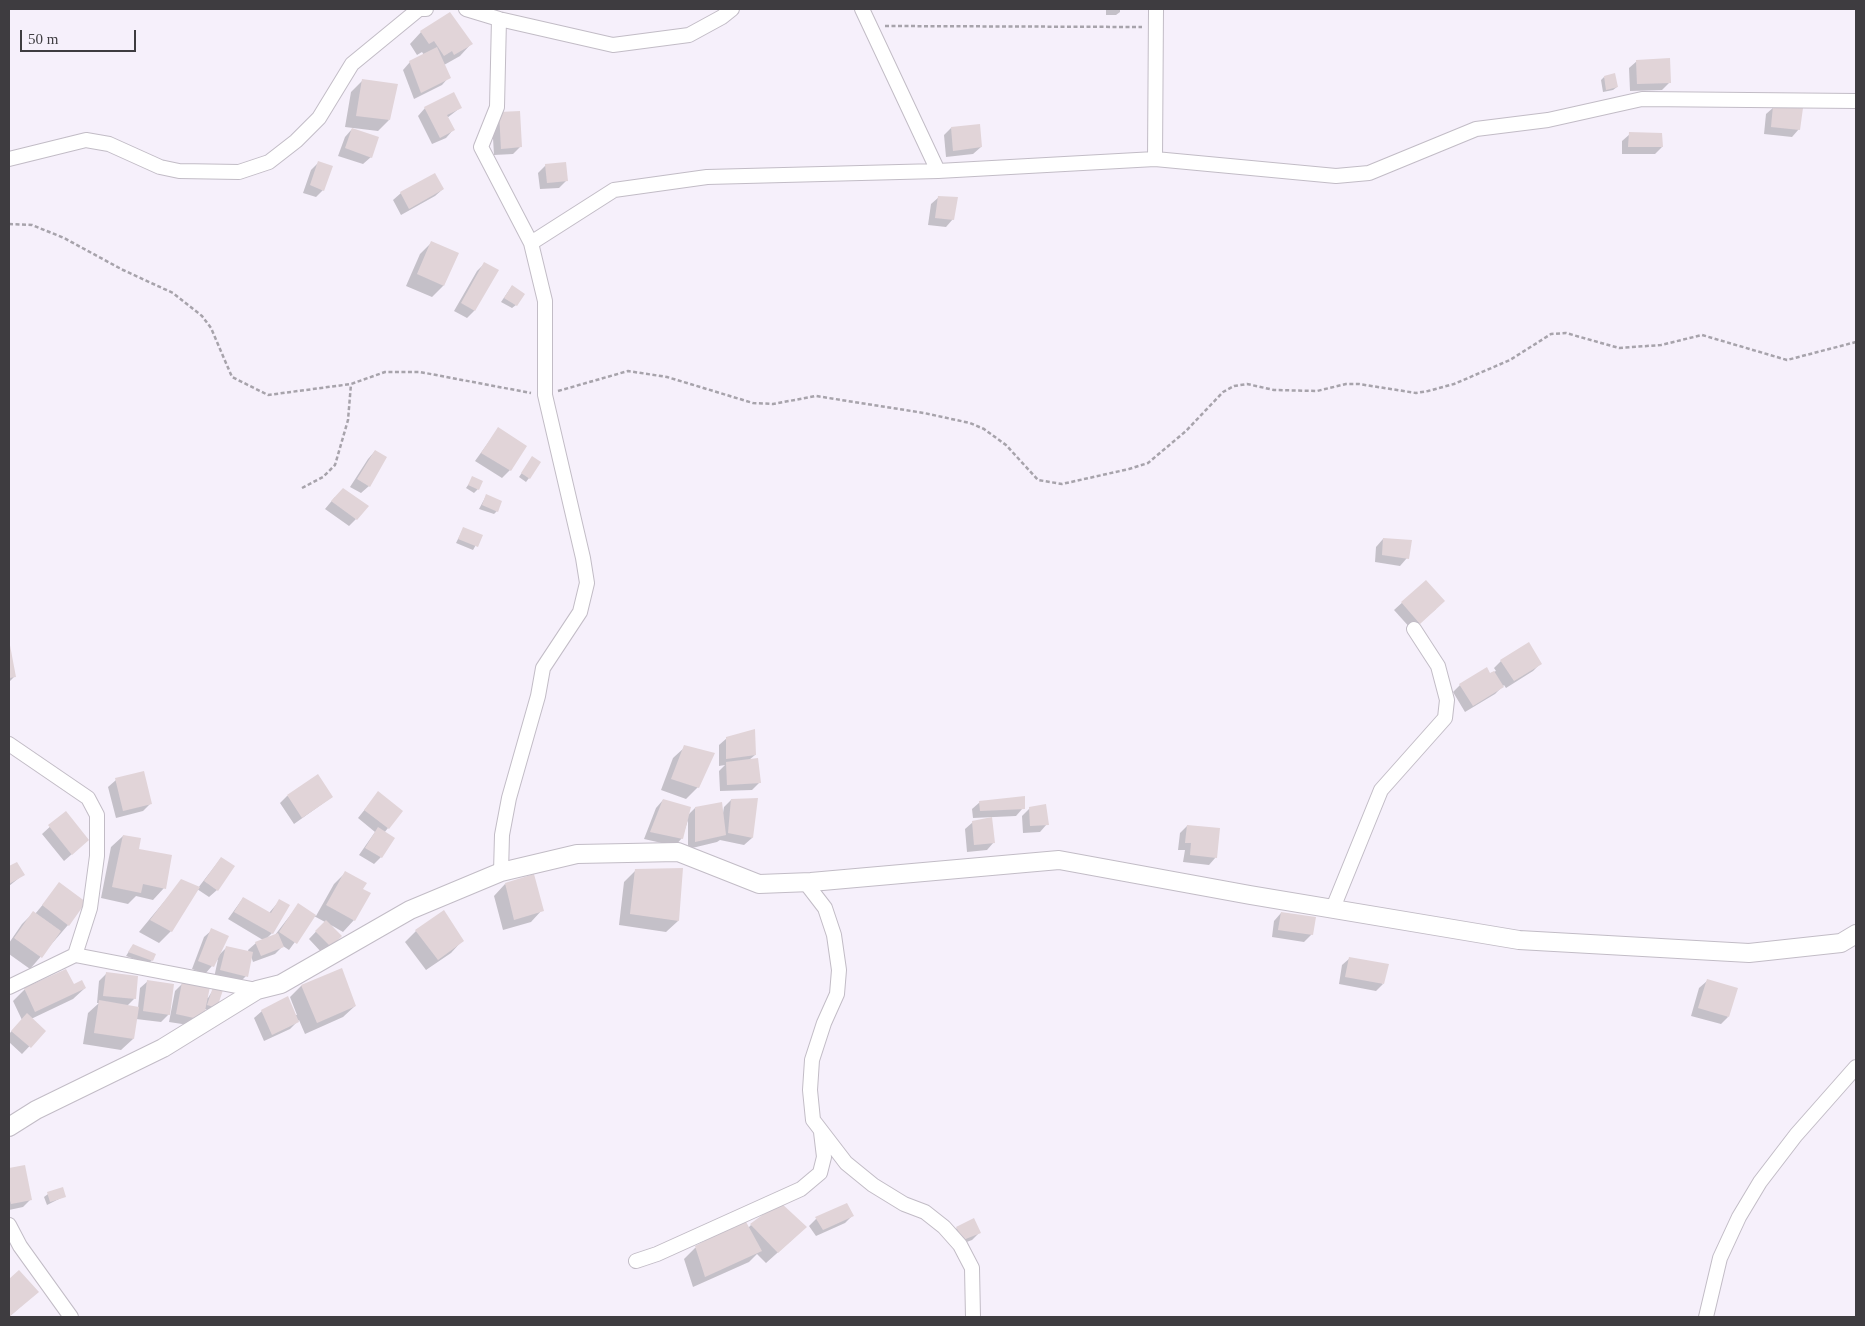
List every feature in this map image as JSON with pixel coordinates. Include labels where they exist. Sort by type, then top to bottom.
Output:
[{"type":"street","points":[[9,159],[86,140],[109,144],[160,167],[179,171],[239,172],[269,162],[296,141],[319,118],[352,64],[419,10],[426,9]]},
{"type":"street","points":[[466,9],[499,20],[613,45],[689,35],[722,17],[732,9]]},
{"type":"street","points":[[862,9],[938,171]]},
{"type":"street","points":[[1155,159],[1156,9]]},
{"type":"street","points":[[499,20],[497,107],[481,147],[532,243],[545,301],[545,395],[587,583],[580,612],[543,668],[538,696],[509,798],[502,835],[501,872]]},
{"type":"street","points":[[532,243],[614,190],[707,177],[938,171],[1155,159],[1336,176],[1370,173],[1476,129],[1548,120],[1642,99],[1856,101]]},
{"type":"street","points":[[1332,908],[1381,790],[1445,718],[1447,700],[1438,666],[1414,629]]},
{"type":"street","points":[[9,744],[88,798],[97,815],[97,856],[90,908],[75,955]]},
{"type":"street","points":[[9,1127],[36,1110],[163,1048],[257,990],[281,984],[410,910],[501,872],[577,854],[678,852],[759,884],[806,882],[1060,860],[1519,940],[1749,953],[1841,943],[1856,934]]},
{"type":"street","points":[[806,882],[825,908],[834,935],[839,970],[837,994],[824,1023],[812,1060],[810,1090],[813,1120],[846,1163],[873,1185],[904,1204],[925,1212],[944,1227],[960,1245],[972,1268],[973,1317]]},
{"type":"street","points":[[9,987],[75,955],[257,990]]},
{"type":"street","points":[[1706,1317],[1720,1258],[1739,1217],[1760,1182],[1796,1135],[1856,1067]]},
{"type":"street","points":[[636,1261],[657,1254],[801,1188],[820,1173],[824,1156],[821,1131]]},
{"type":"street","points":[[9,1224],[20,1246],[71,1317]]},
{"type":"path","points":[[870,26],[1156,27]]},
{"type":"path","points":[[9,224],[32,225],[64,238],[123,270],[173,293],[202,316],[211,328],[232,377],[268,395],[351,384],[385,372],[420,372],[545,395],[628,371],[667,378],[754,403],[773,404],[816,396],[962,421],[984,429],[1006,445],[1038,480],[1062,484],[1129,470],[1148,463],[1175,440],[1223,392],[1234,386],[1246,384],[1274,390],[1317,391],[1346,384],[1364,384],[1402,391],[1428,391],[1454,384],[1510,360],[1552,334],[1566,333],[1619,348],[1661,345],[1702,335],[1787,360],[1856,342]]},
{"type":"path","points":[[302,488],[323,477],[335,465],[348,420],[351,384]]},
{"type":"building","points":[[450,12],[473,44],[454,55],[452,51],[444,56],[434,41],[429,44],[420,31]]},
{"type":"building","points":[[437,47],[451,78],[421,93],[409,61]]},
{"type":"building","points":[[1670,58],[1671,83],[1637,84],[1636,60]]},
{"type":"building","points":[[1615,73],[1618,87],[1606,90],[1604,76]]},
{"type":"building","points":[[362,79],[398,84],[390,120],[356,116]]},
{"type":"building","points":[[454,92],[462,108],[447,115],[455,130],[440,138],[424,107]]},
{"type":"building","points":[[1773,106],[1803,108],[1800,130],[1771,127]]},
{"type":"building","points":[[520,111],[522,147],[501,149],[499,112]]},
{"type":"building","points":[[980,124],[982,147],[953,151],[951,127]]},
{"type":"building","points":[[352,128],[379,137],[372,158],[345,148]]},
{"type":"building","points":[[1629,132],[1662,133],[1663,147],[1628,147]]},
{"type":"building","points":[[318,161],[333,166],[324,191],[310,185]]},
{"type":"building","points":[[566,162],[568,181],[547,183],[545,164]]},
{"type":"building","points":[[435,173],[444,189],[409,209],[400,192]]},
{"type":"building","points":[[938,196],[958,197],[954,220],[935,218]]},
{"type":"building","points":[[431,241],[459,253],[444,286],[417,274]]},
{"type":"building","points":[[484,262],[499,270],[475,311],[461,303]]},
{"type":"building","points":[[512,285],[525,294],[517,306],[504,298]]},
{"type":"building","points":[[498,427],[527,446],[511,471],[481,453]]},
{"type":"building","points":[[375,450],[387,457],[370,487],[357,479]]},
{"type":"building","points":[[532,456],[541,462],[530,479],[521,473]]},
{"type":"building","points":[[472,476],[483,481],[479,490],[468,485]]},
{"type":"building","points":[[343,488],[369,506],[357,520],[331,501]]},
{"type":"building","points":[[486,494],[502,501],[498,512],[482,505]]},
{"type":"building","points":[[463,527],[483,535],[478,547],[458,539]]},
{"type":"building","points":[[1383,538],[1412,540],[1409,559],[1382,555]]},
{"type":"building","points":[[1426,580],[1445,601],[1420,624],[1401,602]]},
{"type":"building","points":[[9,640],[16,677],[9,678]]},
{"type":"building","points":[[1529,642],[1542,664],[1514,681],[1500,660]]},
{"type":"building","points":[[1487,667],[1490,673],[1494,671],[1504,687],[1473,706],[1459,684]]},
{"type":"building","points":[[755,729],[756,755],[726,759],[726,737]]},
{"type":"building","points":[[684,745],[715,753],[699,788],[671,779]]},
{"type":"building","points":[[758,758],[761,783],[727,785],[726,762]]},
{"type":"building","points":[[144,771],[152,804],[123,811],[115,778]]},
{"type":"building","points":[[318,774],[333,797],[302,818],[287,795]]},
{"type":"building","points":[[378,791],[403,811],[389,829],[364,810]]},
{"type":"building","points":[[1025,796],[1025,809],[980,811],[979,801]]},
{"type":"building","points":[[758,798],[753,838],[728,833],[731,799]]},
{"type":"building","points":[[663,799],[691,807],[683,839],[650,832]]},
{"type":"building","points":[[722,802],[726,835],[695,842],[695,807]]},
{"type":"building","points":[[1046,804],[1049,825],[1030,826],[1029,807]]},
{"type":"building","points":[[66,811],[89,840],[72,855],[48,825]]},
{"type":"building","points":[[992,817],[995,843],[974,845],[972,821]]},
{"type":"building","points":[[1187,825],[1220,828],[1217,858],[1190,855],[1191,843],[1185,843]]},
{"type":"building","points":[[378,827],[395,838],[382,858],[365,848]]},
{"type":"building","points":[[123,835],[141,838],[139,849],[172,855],[166,889],[143,884],[141,893],[112,887]]},
{"type":"building","points":[[221,857],[235,866],[218,891],[204,881]]},
{"type":"building","points":[[17,862],[25,875],[9,884],[9,866]]},
{"type":"building","points":[[683,868],[679,921],[630,914],[635,869]]},
{"type":"building","points":[[345,871],[367,883],[363,889],[371,893],[355,921],[326,905]]},
{"type":"building","points":[[534,874],[544,911],[514,920],[505,883]]},
{"type":"building","points":[[181,879],[200,887],[172,932],[150,920]]},
{"type":"building","points":[[59,882],[86,902],[69,926],[42,905]]},
{"type":"building","points":[[243,897],[271,913],[279,899],[290,905],[273,934],[234,912]]},
{"type":"building","points":[[298,903],[316,915],[297,944],[279,932]]},
{"type":"building","points":[[444,910],[464,941],[438,960],[415,930]]},
{"type":"building","points":[[33,911],[61,931],[42,958],[14,938]]},
{"type":"building","points":[[1281,912],[1316,917],[1313,935],[1278,930]]},
{"type":"building","points":[[326,920],[342,936],[331,947],[315,931]]},
{"type":"building","points":[[211,928],[229,936],[214,967],[198,961]]},
{"type":"building","points":[[278,933],[284,947],[261,956],[255,942]]},
{"type":"building","points":[[133,944],[156,954],[153,961],[128,952]]},
{"type":"building","points":[[226,946],[253,952],[248,977],[220,970]]},
{"type":"building","points":[[1349,957],[1389,964],[1384,984],[1345,977]]},
{"type":"building","points":[[342,968],[356,1006],[317,1023],[301,985]]},
{"type":"building","points":[[66,969],[74,984],[82,980],[86,988],[35,1012],[24,988]]},
{"type":"building","points":[[106,972],[138,976],[136,999],[103,996]]},
{"type":"building","points":[[1707,979],[1738,988],[1729,1017],[1698,1008]]},
{"type":"building","points":[[147,980],[174,984],[170,1015],[143,1011]]},
{"type":"building","points":[[182,982],[210,987],[203,1020],[176,1014]]},
{"type":"building","points":[[213,987],[223,990],[217,1008],[207,1005]]},
{"type":"building","points":[[288,996],[299,1022],[272,1035],[261,1010]]},
{"type":"building","points":[[99,1000],[139,1007],[134,1039],[94,1033]]},
{"type":"building","points":[[27,1013],[46,1031],[31,1048],[11,1031]]},
{"type":"building","points":[[25,1165],[32,1200],[11,1204],[9,1197],[9,1168]]},
{"type":"building","points":[[63,1187],[66,1197],[50,1202],[47,1192]]},
{"type":"building","points":[[780,1202],[807,1227],[778,1253],[750,1224]]},
{"type":"building","points":[[847,1203],[854,1216],[823,1230],[815,1217]]},
{"type":"building","points":[[974,1218],[981,1233],[963,1240],[956,1227]]},
{"type":"building","points":[[745,1220],[762,1251],[705,1277],[695,1246]]},
{"type":"building","points":[[19,1270],[39,1292],[9,1317],[9,1279]]}]
